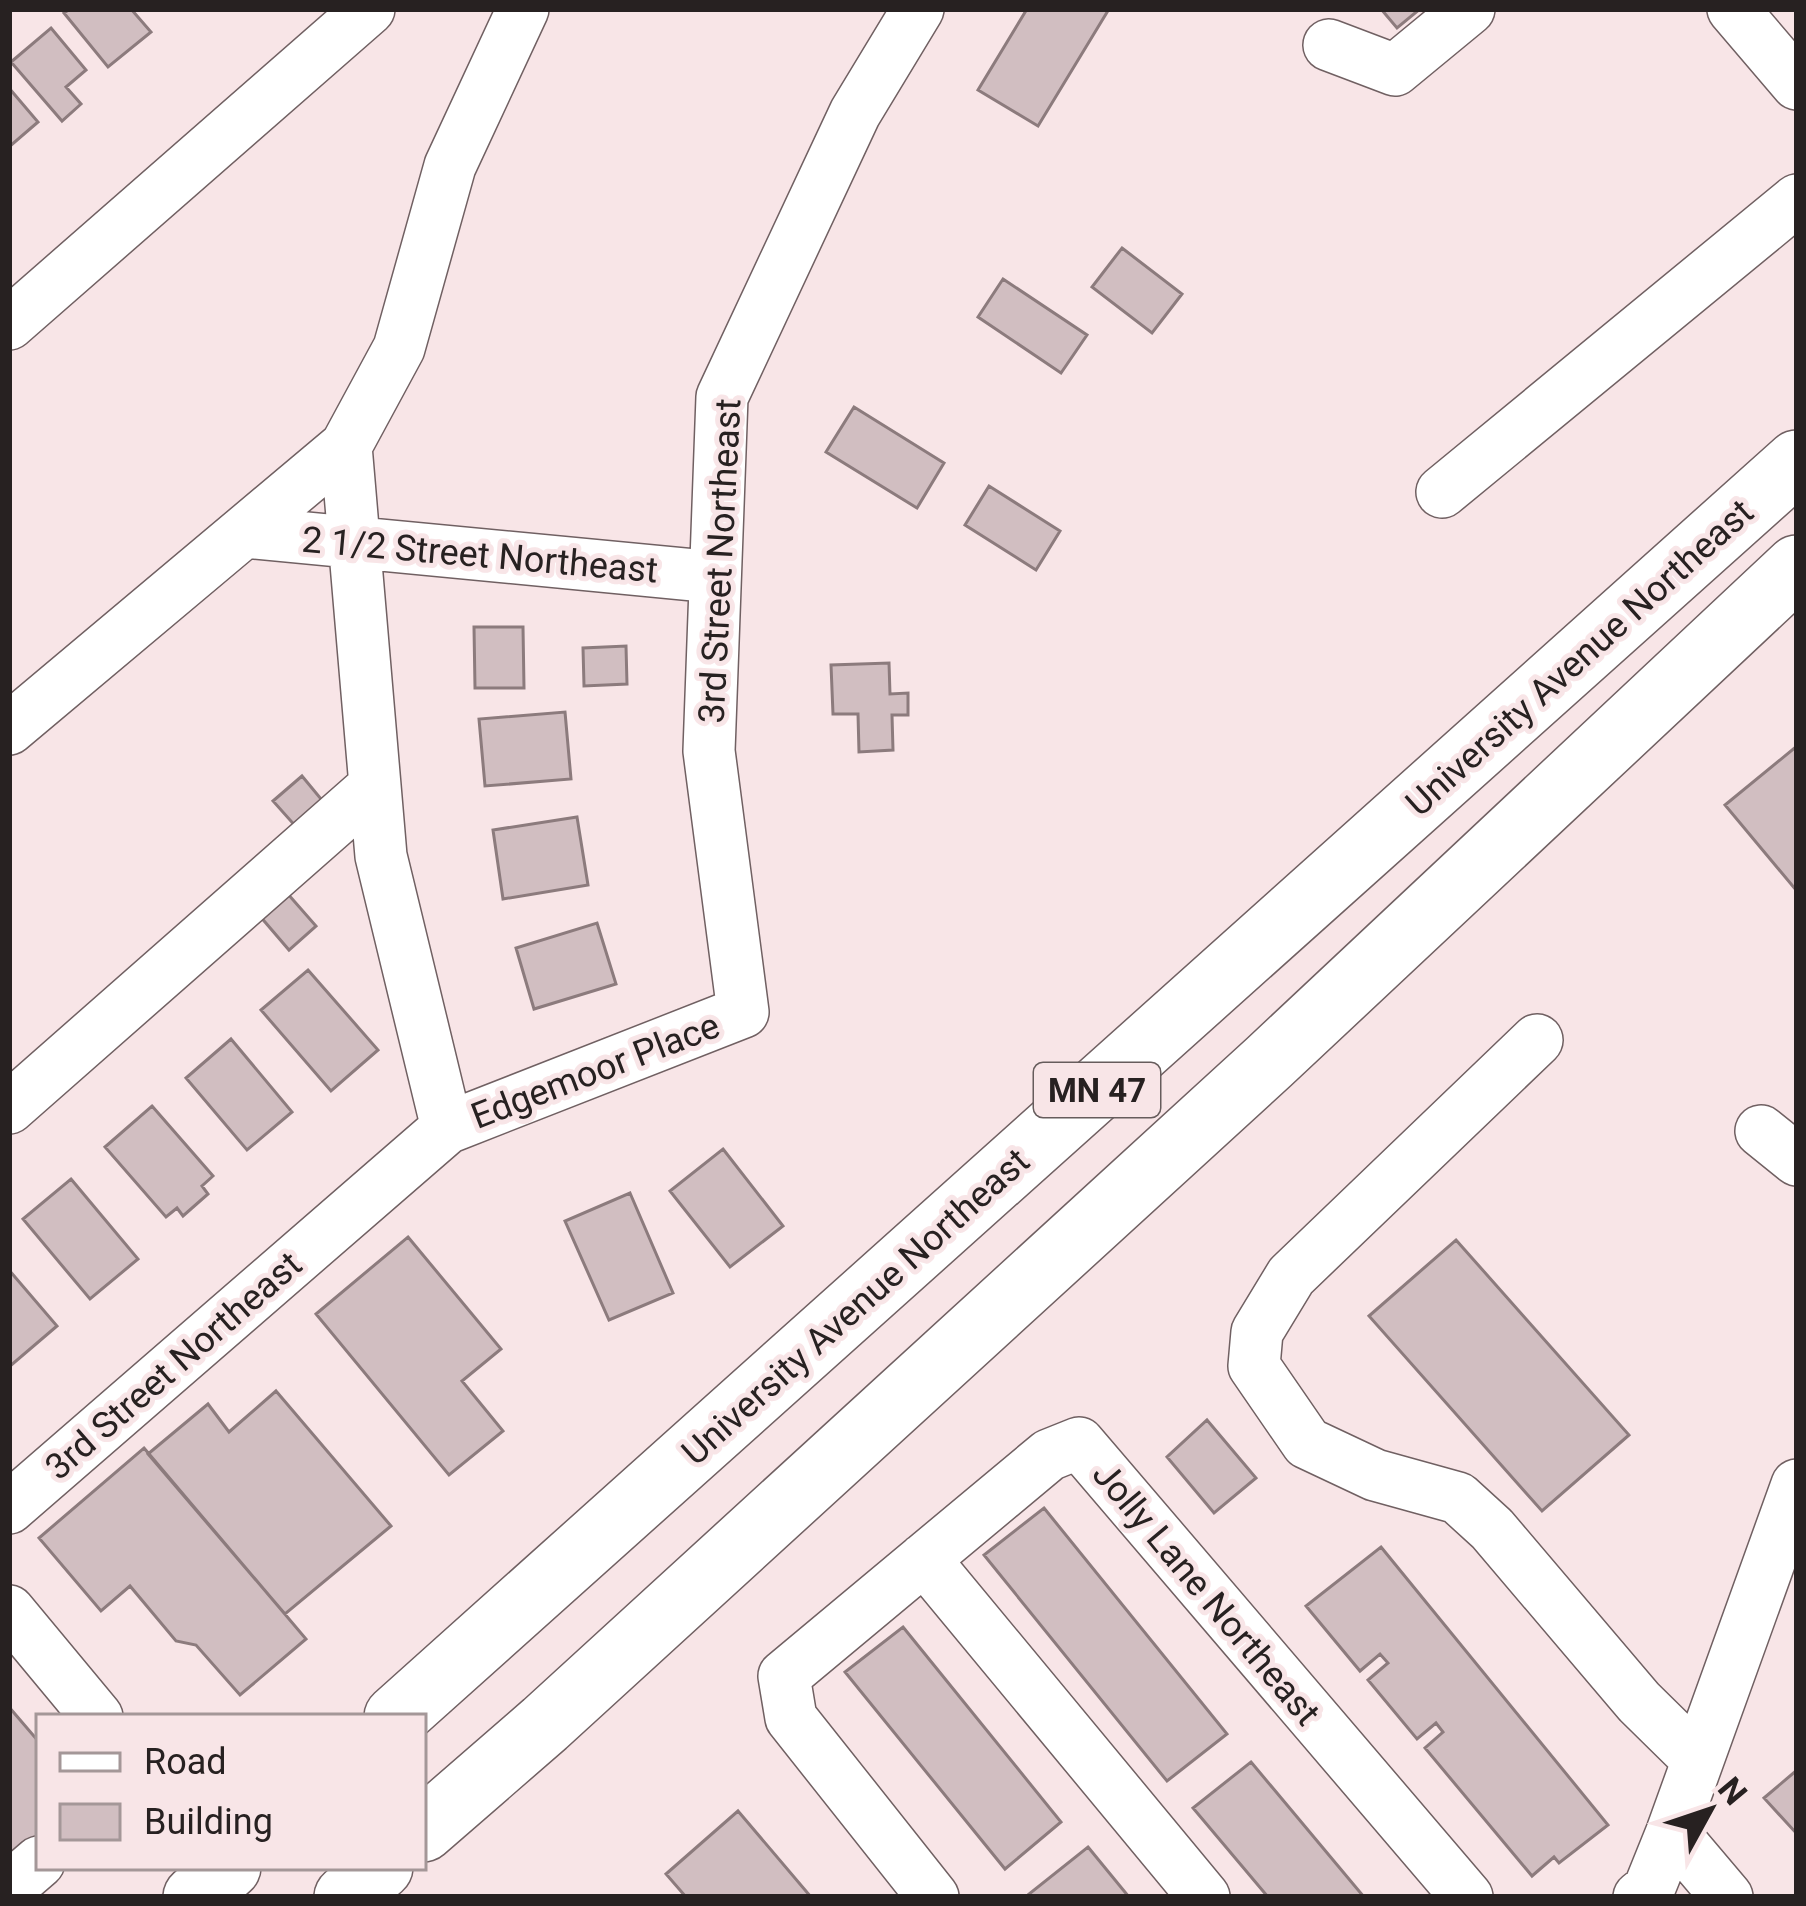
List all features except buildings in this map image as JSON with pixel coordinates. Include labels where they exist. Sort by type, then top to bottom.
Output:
[{"type":"main road","name":"University Avenue Northeast","points":[[399,1714],[1797,462]]},
{"type":"main road","name":"MN 47","points":[[426,1827],[1269,1062],[1797,567]]},
{"type":"main road","points":[[195,1897],[226,1870]]},
{"type":"main road","points":[[346,1897],[378,1870]]},
{"type":"street","points":[[9,324],[369,9]]},
{"type":"street","points":[[447,1128],[381,856],[346,446],[399,348],[450,166],[523,9]]},
{"type":"street","name":"3rd Street Northeast","points":[[743,1012],[709,751],[722,397],[855,113],[918,9]]},
{"type":"street","points":[[1329,45],[1395,70],[1469,9]]},
{"type":"street","points":[[1733,9],[1797,85]]},
{"type":"street","points":[[1442,492],[1797,200]]},
{"type":"street","name":"2 1/2 Street Northeast","points":[[9,729],[346,446]]},
{"type":"street","name":"2 1/2 Street Northeast","points":[[244,532],[715,577]]},
{"type":"street","points":[[9,1108],[375,786]]},
{"type":"street","name":"Edgemoor Place","points":[[447,1128],[743,1012]]},
{"type":"street","points":[[1537,1040],[1291,1276],[1256,1332],[1253,1366],[1307,1444],[1375,1475],[1457,1498],[1492,1529],[1639,1702],[1698,1760]]},
{"type":"street","name":"3rd Street Northeast","points":[[9,1508],[447,1128]]},
{"type":"street","name":"Jolly Lane Northeast","points":[[933,1897],[791,1718],[784,1676],[1048,1455],[1079,1443],[1466,1897]]},
{"type":"street","points":[[1639,1897],[1649,1888],[1787,1544],[1797,1485]]},
{"type":"street","points":[[924,1559],[1204,1897]]},
{"type":"street","points":[[10,1615],[94,1714]]},
{"type":"street","points":[[1672,1832],[1727,1897]]},
{"type":"street","points":[[9,1888],[36,1865]]}]
